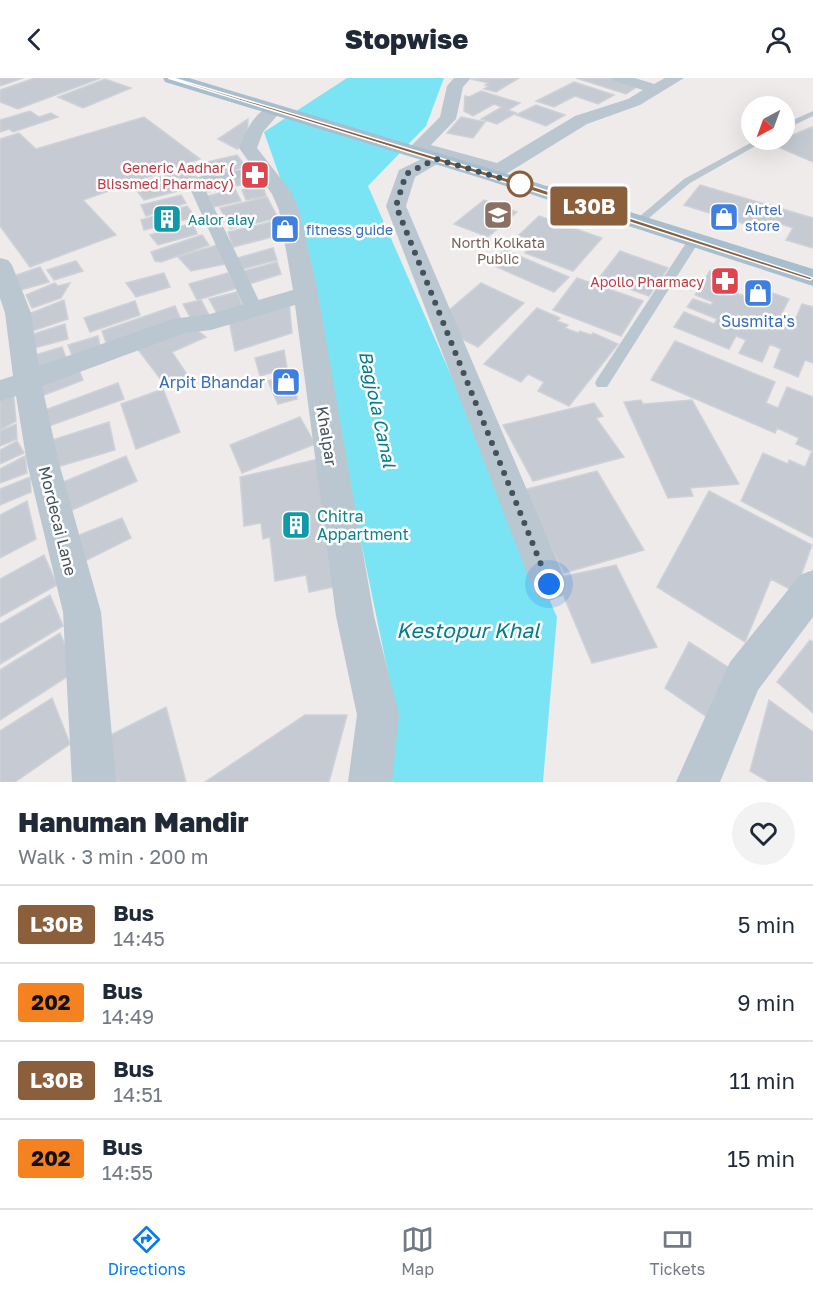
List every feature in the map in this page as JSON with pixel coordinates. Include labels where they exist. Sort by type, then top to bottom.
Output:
[{"type":"main road","points":[[171,78],[429,157],[495,173],[813,278]]},
{"type":"street","points":[[463,78],[455,86],[448,119],[421,145],[425,149],[495,173],[581,120],[634,102],[676,78]]},
{"type":"street","points":[[619,78],[655,89]]},
{"type":"street","name":"Khalpar","points":[[274,110],[255,129],[248,148],[282,193],[289,210],[305,294],[355,616],[378,715],[370,782]]},
{"type":"street","points":[[429,157],[406,174],[396,206],[549,584]]},
{"type":"street","points":[[254,309],[194,182],[263,170]]},
{"type":"street","name":"Mordecai Lane","points":[[0,265],[9,316],[13,385],[43,463],[82,612],[94,782]]},
{"type":"street","points":[[13,385],[182,325],[211,321],[305,294]]},
{"type":"street","points":[[698,782],[744,676],[813,587]]},
{"type":"lane","points":[[795,122],[813,113]]},
{"type":"lane","points":[[639,222],[687,181],[744,150]]},
{"type":"lane","points":[[602,383],[694,240]]},
{"type":"water","name":"Kestopur Khal","points":[[347,78],[444,78],[426,126],[368,186],[557,617],[543,782],[381,782],[393,697],[290,206],[264,132]]},
{"type":"building","points":[[0,78],[23,78],[0,86]]},
{"type":"building","points":[[35,78],[101,78],[18,109],[0,102],[0,90]]},
{"type":"building","points":[[519,78],[496,92],[484,89],[488,83],[471,79]]},
{"type":"building","points":[[576,78],[610,78],[638,86],[626,94]]},
{"type":"building","points":[[105,79],[131,88],[83,108],[58,97]]},
{"type":"building","points":[[574,82],[614,95],[598,104],[575,96],[554,107],[536,101]]},
{"type":"building","points":[[481,91],[520,103],[508,110],[516,113],[497,124],[481,119],[502,107],[494,104],[473,116],[464,111],[465,96],[469,97]]},
{"type":"building","points":[[536,105],[565,115],[546,126],[516,115]]},
{"type":"building","points":[[30,111],[39,117],[51,113],[58,117],[13,132],[9,129],[0,132],[0,120]]},
{"type":"building","points":[[144,117],[200,159],[83,200],[116,235],[30,267],[0,226],[0,139],[19,133],[36,149]]},
{"type":"building","points":[[461,117],[485,122],[473,138],[447,133]]},
{"type":"building","points":[[248,119],[247,141],[237,149],[218,139]]},
{"type":"building","points":[[812,127],[813,162],[785,150],[795,150],[795,134]]},
{"type":"building","points":[[237,155],[246,167],[203,178],[190,166]]},
{"type":"building","points":[[187,167],[198,178],[183,182],[179,177],[166,180],[163,174]]},
{"type":"building","points":[[254,173],[260,181],[208,192],[201,185]]},
{"type":"building","points":[[160,176],[162,181],[135,187],[133,185]]},
{"type":"building","points":[[176,180],[182,190],[144,200],[137,191]]},
{"type":"building","points":[[700,185],[813,218],[813,248],[786,240],[793,228],[772,221],[767,231],[684,205]]},
{"type":"building","points":[[263,186],[266,196],[246,200],[242,190]]},
{"type":"building","points":[[235,189],[241,201],[214,207],[208,196]]},
{"type":"building","points":[[181,195],[186,203],[146,216],[141,205]]},
{"type":"building","points":[[267,197],[278,218],[230,229],[220,208]]},
{"type":"building","points":[[484,200],[517,212],[488,237],[454,224]]},
{"type":"building","name":"Aalor alay","points":[[187,206],[195,217],[144,230],[141,220]]},
{"type":"building","points":[[539,216],[602,238],[573,271],[525,253],[535,242],[518,236]]},
{"type":"building","points":[[275,221],[280,235],[233,247],[228,232]]},
{"type":"building","points":[[193,223],[197,234],[158,245],[150,235]]},
{"type":"building","points":[[202,235],[209,245],[161,262],[155,261],[151,252]]},
{"type":"building","points":[[217,245],[226,264],[191,271],[178,257]]},
{"type":"building","points":[[273,248],[277,260],[239,270],[234,259]]},
{"type":"building","points":[[505,250],[569,277],[554,292],[490,264]]},
{"type":"building","points":[[620,251],[668,268],[649,296],[599,278]]},
{"type":"building","points":[[76,261],[83,271],[54,280],[47,270]]},
{"type":"building","points":[[277,262],[281,274],[246,285],[240,272]]},
{"type":"building","points":[[40,267],[49,282],[17,291],[11,277]]},
{"type":"building","points":[[710,271],[736,280],[729,291],[754,299],[759,288],[789,299],[782,313],[796,318],[802,304],[813,307],[813,363],[805,360],[798,377],[774,367],[781,349],[770,344],[762,362],[739,353],[746,340],[736,336],[729,349],[674,327],[684,312],[714,324],[717,319],[687,307],[693,299],[711,305],[713,302],[695,295]]},
{"type":"building","points":[[164,273],[170,287],[136,297],[126,283]]},
{"type":"building","points":[[228,273],[237,288],[197,300],[189,284]]},
{"type":"building","points":[[577,278],[643,301],[621,336],[553,310]]},
{"type":"building","points":[[55,283],[58,286],[70,283],[61,298],[32,308],[26,295]]},
{"type":"building","points":[[481,283],[524,303],[478,347],[456,336],[447,312]]},
{"type":"building","points":[[237,292],[243,307],[218,315],[209,299]]},
{"type":"building","points":[[64,300],[68,319],[23,334],[21,317]]},
{"type":"building","points":[[201,300],[209,315],[191,319],[183,304]]},
{"type":"building","points":[[135,301],[140,315],[90,332],[84,318]]},
{"type":"building","points":[[289,302],[292,333],[235,351],[229,320]]},
{"type":"building","points":[[175,306],[182,322],[108,348],[102,331]]},
{"type":"building","points":[[537,308],[560,318],[557,321],[568,325],[565,328],[578,333],[580,331],[591,335],[593,333],[618,344],[569,406],[538,391],[544,382],[528,374],[521,382],[484,364]]},
{"type":"building","points":[[65,324],[68,339],[30,349],[27,336]]},
{"type":"building","points":[[194,328],[206,337],[172,352],[188,376],[165,385],[137,348]]},
{"type":"building","points":[[98,336],[101,351],[74,361],[68,345]]},
{"type":"building","points":[[675,341],[775,382],[766,403],[778,408],[787,387],[813,397],[813,538],[741,501],[763,453],[788,464],[789,460],[805,467],[812,451],[796,444],[799,438],[777,428],[775,433],[651,380]]},
{"type":"building","points":[[62,347],[68,363],[35,373],[32,356]]},
{"type":"building","points":[[284,350],[287,368],[260,376],[255,358]]},
{"type":"building","points":[[77,365],[83,380],[39,397],[36,385]]},
{"type":"building","points":[[294,374],[297,399],[278,404],[268,381]]},
{"type":"building","points":[[118,383],[124,399],[49,426],[45,410]]},
{"type":"building","points":[[13,388],[16,421],[0,430],[0,394]]},
{"type":"building","points":[[163,389],[180,432],[136,449],[121,404]]},
{"type":"building","points":[[641,400],[643,404],[692,400],[739,484],[690,488],[693,496],[668,498],[624,402]]},
{"type":"building","points":[[594,403],[603,416],[596,418],[624,457],[533,481],[503,425]]},
{"type":"building","points":[[300,417],[315,444],[242,473],[230,445]]},
{"type":"building","points":[[109,422],[115,450],[50,469],[46,442]]},
{"type":"building","points":[[16,424],[17,439],[0,446],[0,431]]},
{"type":"building","points":[[17,441],[24,453],[0,464],[0,450]]},
{"type":"building","points":[[25,456],[27,473],[0,483],[0,469]]},
{"type":"building","points":[[126,456],[137,481],[70,511],[61,483]]},
{"type":"building","name":"Chitra Appartment","points":[[319,459],[343,585],[309,592],[306,575],[275,581],[270,537],[263,539],[261,523],[244,526],[240,477]]},
{"type":"building","points":[[597,471],[644,550],[564,573],[523,490]]},
{"type":"building","points":[[30,477],[31,492],[0,505],[0,489]]},
{"type":"building","points":[[709,491],[812,545],[795,592],[771,579],[745,642],[657,587]]},
{"type":"building","points":[[27,501],[36,539],[0,558],[0,515]]},
{"type":"building","points":[[122,518],[131,538],[83,562],[77,536]]},
{"type":"building","points":[[44,555],[57,585],[0,617],[0,579]]},
{"type":"building","points":[[616,565],[657,647],[592,663],[556,578]]},
{"type":"building","points":[[50,595],[63,626],[0,664],[0,624]]},
{"type":"building","points":[[60,633],[76,671],[0,720],[0,670]]},
{"type":"building","points":[[810,640],[813,642],[813,713],[777,682]]},
{"type":"building","points":[[689,642],[731,669],[710,719],[665,688]]},
{"type":"building","points":[[52,698],[70,744],[15,782],[0,782],[0,731]]},
{"type":"building","points":[[769,700],[813,732],[813,782],[769,782],[750,771]]},
{"type":"building","points":[[166,707],[186,782],[102,782],[95,743]]},
{"type":"building","points":[[305,715],[347,715],[329,782],[205,782]]},
{"type":"bus line","name":"L30B","points":[[171,78],[520,184],[813,278]]},
{"type":"place","name":"Generic Aadhar ( Blissmed Pharmacy)","points":[[255,175]]},
{"type":"place","name":"North Kolkata Public","points":[[498,215]]},
{"type":"place","name":"Airtel store","points":[[724,217]]},
{"type":"place","name":"Aalor alay","points":[[167,219]]},
{"type":"place","name":"fitness guide","points":[[285,229]]},
{"type":"place","name":"Apollo Pharmacy","points":[[725,281]]},
{"type":"place","name":"Susmita's","points":[[758,293]]},
{"type":"place","name":"Arpit Bhandar","points":[[286,382]]},
{"type":"place","name":"Chitra Appartment","points":[[296,525]]},
{"type":"route","points":[[520,184],[436,159],[406,174],[396,206],[549,584]]},
{"type":"water label","name":"Bagjola Canal","points":[[378,409]]}]
